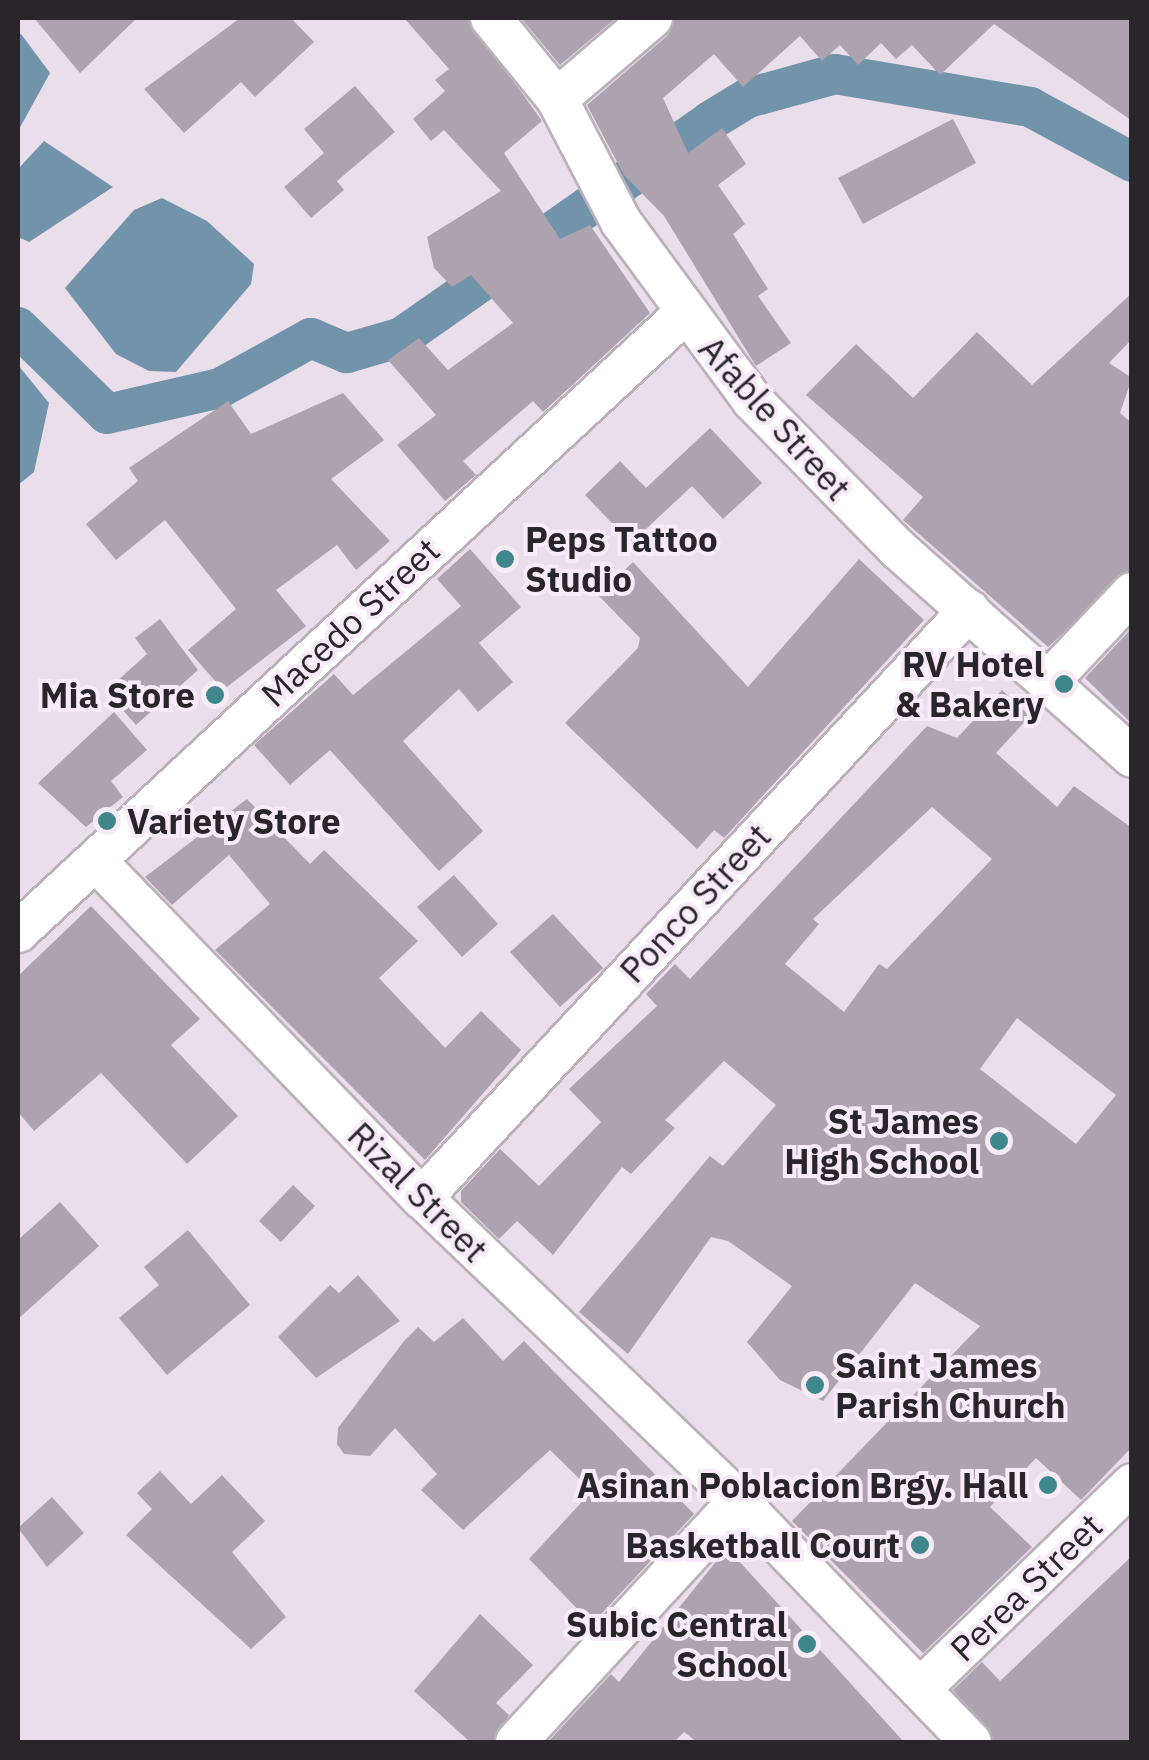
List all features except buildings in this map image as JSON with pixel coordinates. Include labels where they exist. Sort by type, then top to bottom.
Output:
[{"type":"street","name":"Afable Street","points":[[491,18],[557,99],[620,222],[684,314],[778,428],[968,610],[1132,757]]},
{"type":"street","points":[[557,99],[652,18]]},
{"type":"street","name":"Macedo Street","points":[[18,932],[684,314]]},
{"type":"street","points":[[1050,680],[1132,594]]},
{"type":"street","name":"Ponco Street","points":[[422,1198],[968,610]]},
{"type":"street","name":"Rizal Street","points":[[96,861],[422,1198],[744,1506],[971,1742]]},
{"type":"street","name":"Perea Street","points":[[920,1689],[1132,1484]]},
{"type":"street","points":[[516,1742],[744,1506]]},
{"type":"water","points":[[18,35],[50,73],[18,131]]},
{"type":"water","points":[[44,141],[113,187],[29,242],[18,237],[18,169]]},
{"type":"water","points":[[162,198],[207,221],[254,264],[251,284],[176,372],[149,371],[116,354],[65,288],[134,210]]},
{"type":"water","points":[[18,365],[49,403],[34,472],[18,485]]},
{"type":"waterway","points":[[18,327],[107,414],[220,388],[311,338],[347,353],[402,337],[710,121],[748,98],[835,74],[1030,107],[1132,162]]},
{"type":"place","name":"Peps Tattoo Studio","points":[[505,559]]},
{"type":"place","name":"RV Hotel & Bakery","points":[[1064,684]]},
{"type":"place","name":"Mia Store","points":[[215,695]]},
{"type":"place","name":"Variety Store","points":[[107,821]]},
{"type":"place","name":"St James High School","points":[[999,1141]]},
{"type":"place","name":"Saint James Parish Church","points":[[815,1385]]},
{"type":"place","name":"Asinan Poblacion Brgy. Hall","points":[[1048,1485]]},
{"type":"place","name":"Basketball Court","points":[[920,1545]]},
{"type":"place","name":"Subic Central School","points":[[807,1644]]}]
